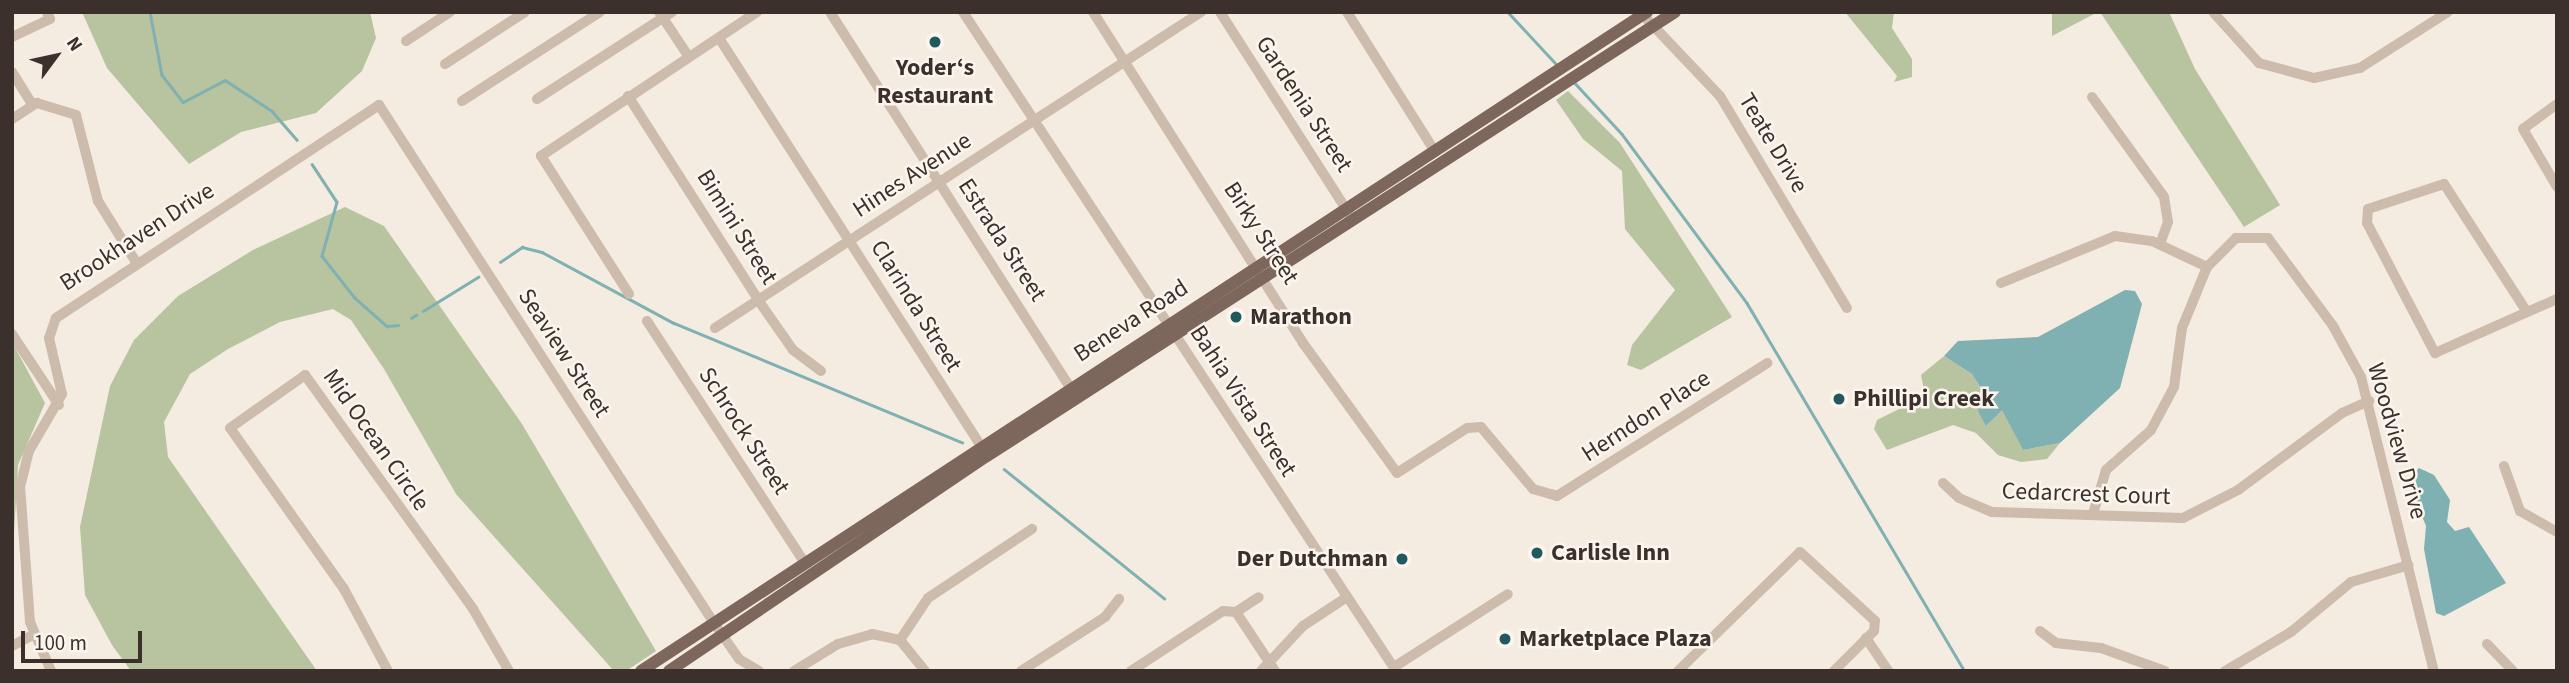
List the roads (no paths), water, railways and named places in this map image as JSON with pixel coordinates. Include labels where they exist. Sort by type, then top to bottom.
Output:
[{"type":"main road","name":"Beneva Road","points":[[669,671],[987,456],[1675,12]]},
{"type":"main road","name":"Beneva Road","points":[[640,671],[1069,385],[1645,13]]},
{"type":"main road","points":[[805,563],[813,575]]},
{"type":"street","points":[[12,37],[50,19],[47,12]]},
{"type":"street","points":[[406,41],[450,12]]},
{"type":"street","points":[[445,64],[525,12]]},
{"type":"street","points":[[463,101],[600,12]]},
{"type":"street","points":[[629,294],[541,156],[757,12]]},
{"type":"street","name":"Estrada Street","points":[[830,12],[1069,385]]},
{"type":"street","name":"Bahia Vista Street","points":[[963,12],[1395,669]]},
{"type":"street","name":"Birky Street","points":[[1093,12],[1265,277],[1303,343],[1396,472],[1467,428],[1481,427],[1545,496]]},
{"type":"street","name":"Hines Avenue","points":[[715,328],[1201,12]]},
{"type":"street","name":"Gardenia Street","points":[[1220,12],[1353,219]]},
{"type":"street","points":[[1347,12],[1434,150]]},
{"type":"street","points":[[2213,12],[2259,63],[2314,78],[2360,68],[2448,12]]},
{"type":"street","name":"Teate Drive","points":[[1645,13],[1652,27],[1720,96],[1847,308]]},
{"type":"street","points":[[537,99],[665,14],[689,57]]},
{"type":"street","name":"Clarinda Street","points":[[719,38],[987,456]]},
{"type":"street","points":[[12,72],[32,104]]},
{"type":"street","name":"Bimini Street","points":[[628,96],[793,350],[821,371]]},
{"type":"street","points":[[2092,97],[2164,197],[2168,222],[2160,244]]},
{"type":"street","points":[[12,119],[32,104],[60,106],[80,120],[98,201],[136,262]]},
{"type":"street","points":[[2557,104],[2523,129],[2557,187]]},
{"type":"street","name":"Brookhaven Drive","points":[[59,405],[53,322],[136,262],[379,105]]},
{"type":"street","name":"Seaview Street","points":[[379,105],[722,635],[739,659],[759,671]]},
{"type":"street","points":[[2525,309],[2444,184],[2372,205],[2366,220],[2435,354],[2525,309],[2557,299]]},
{"type":"street","name":"Woodview Drive","points":[[2207,267],[2222,247],[2245,235],[2276,243],[2347,349],[2369,401],[2434,671]]},
{"type":"street","points":[[2001,283],[2106,237],[2160,244],[2207,267],[2182,328],[2174,387],[2151,430],[2106,470],[2092,514]]},
{"type":"street","name":"Schrock Street","points":[[647,321],[805,563]]},
{"type":"street","points":[[12,334],[59,405],[29,451],[20,479],[33,635],[51,671]]},
{"type":"street","name":"Herndon Place","points":[[1545,496],[1565,492],[1767,363]]},
{"type":"street","name":"Mid Ocean Circle","points":[[388,671],[344,589],[230,428],[305,375],[473,609],[509,671]]},
{"type":"street","name":"Cedarcrest Court","points":[[1943,483],[1985,510],[2194,515],[2342,413],[2369,401]]},
{"type":"street","points":[[2504,466],[2521,511],[2557,533]]},
{"type":"street","points":[[900,640],[928,598],[1032,529]]},
{"type":"street","points":[[1678,671],[1800,552],[1874,619],[1875,629],[1834,671]]},
{"type":"street","points":[[2225,671],[2291,632],[2351,582],[2409,565]]},
{"type":"street","points":[[1395,669],[1508,594]]},
{"type":"street","points":[[1131,671],[1223,611],[1236,612],[1259,597]]},
{"type":"street","points":[[1261,671],[1272,666],[1303,626],[1347,597]]},
{"type":"street","points":[[1021,671],[1105,617],[1119,599]]},
{"type":"street","points":[[1236,612],[1272,666]]},
{"type":"street","points":[[2040,631],[2056,643],[2101,648],[2150,668],[2165,671]]},
{"type":"street","points":[[12,646],[33,635]]},
{"type":"street","points":[[794,671],[859,636],[900,640],[925,671]]},
{"type":"street","points":[[1866,638],[1888,671]]},
{"type":"street","points":[[2487,644],[2513,671]]},
{"type":"water","points":[[2125,290],[2135,291],[2142,304],[2120,388],[2060,443],[2023,450],[2002,410],[1986,426],[1978,411],[1986,397],[1972,374],[1944,356],[1958,341],[2038,337]]},
{"type":"water","points":[[2419,468],[2434,475],[2450,500],[2447,522],[2455,531],[2469,527],[2506,583],[2444,616],[2436,613],[2424,549],[2426,526],[2407,480]]},
{"type":"waterway","points":[[150,12],[162,75],[183,102],[225,80],[272,111],[297,140]]},
{"type":"waterway","points":[[1508,12],[1558,66]]},
{"type":"waterway","points":[[1575,83],[1622,134],[1747,303],[1965,671]]},
{"type":"waterway","points":[[312,164],[337,202],[322,256],[355,298],[387,326],[398,325]]},
{"type":"waterway","points":[[500,262],[522,247],[542,252],[674,323],[962,442]]},
{"type":"waterway","points":[[423,311],[478,277]]},
{"type":"waterway","points":[[411,318],[416,315]]},
{"type":"waterway","points":[[1004,469],[1164,598]]},
{"type":"place","name":"Yoder‘s Restaurant","points":[[935,42]]},
{"type":"place","name":"Marathon","points":[[1236,317]]},
{"type":"place","name":"Phillipi Creek","points":[[1839,399]]},
{"type":"place","name":"Carlisle Inn","points":[[1537,553]]},
{"type":"place","name":"Der Dutchman","points":[[1402,559]]},
{"type":"place","name":"Marketplace Plaza","points":[[1505,639]]}]
